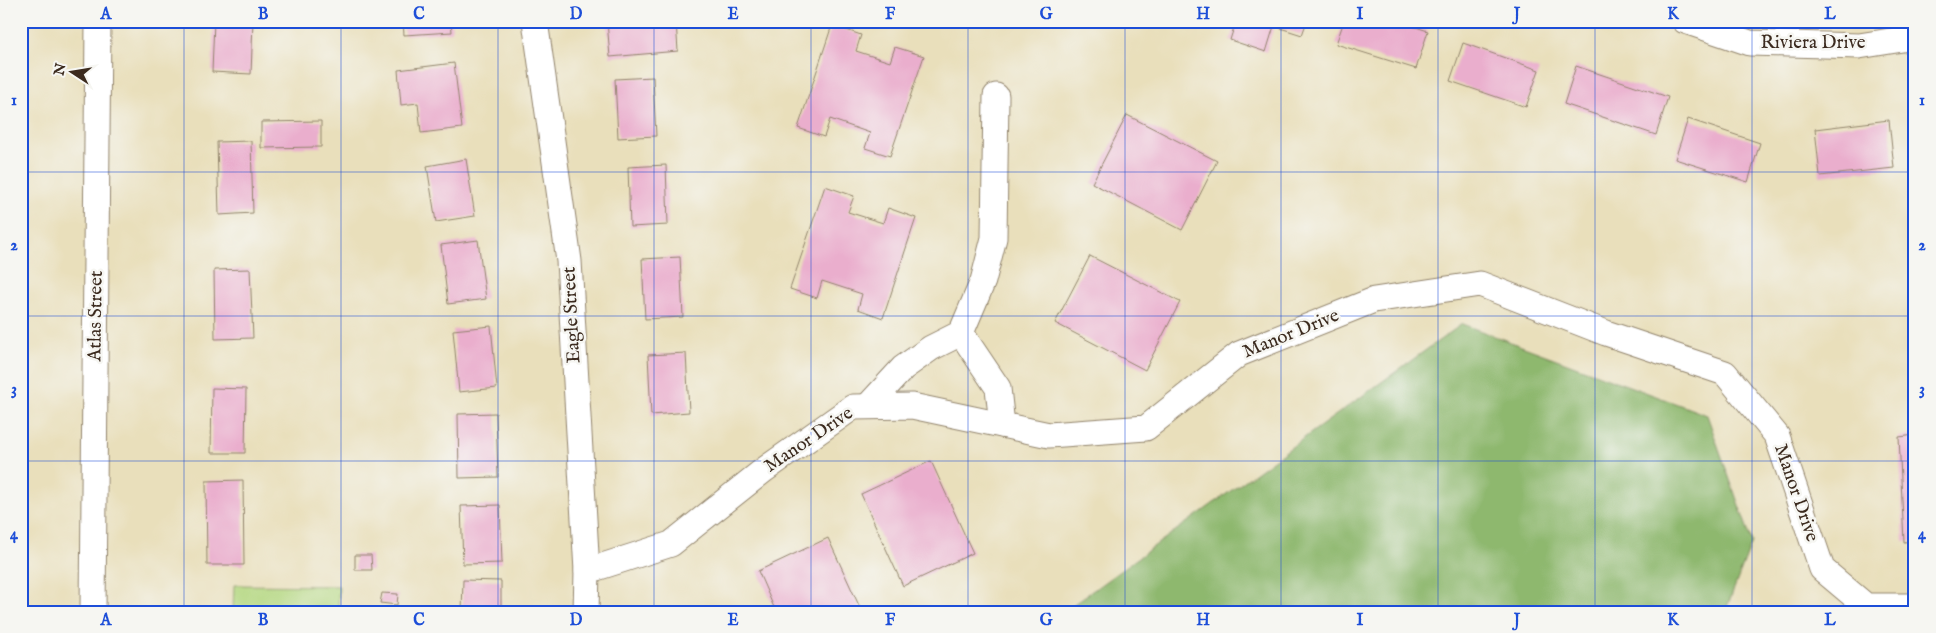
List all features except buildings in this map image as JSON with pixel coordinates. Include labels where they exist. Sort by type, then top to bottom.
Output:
[{"type":"street","name":"Atlas Street","points":[[93,612],[98,21]]},
{"type":"street","name":"Eagle Street","points":[[535,21],[569,261],[587,570],[586,612]]},
{"type":"street","name":"Riviera Drive","points":[[1685,21],[1750,43],[1859,46],[1915,37]]},
{"type":"street","points":[[868,406],[903,368],[931,348],[962,333],[983,281],[994,238],[996,96]]},
{"type":"street","name":"Manor Drive","points":[[587,570],[671,544],[764,470],[853,407],[912,406],[1049,435],[1146,428],[1239,354],[1374,300],[1480,284],[1606,334],[1725,373],[1777,436],[1822,569],[1866,606],[1915,606]]},
{"type":"street","points":[[962,333],[998,388],[1002,425]]},
{"type":"green space","points":[[1462,324],[1707,415],[1752,542],[1725,612],[1063,612]]},
{"type":"green space","points":[[234,585],[339,586],[338,612],[233,612]]}]
